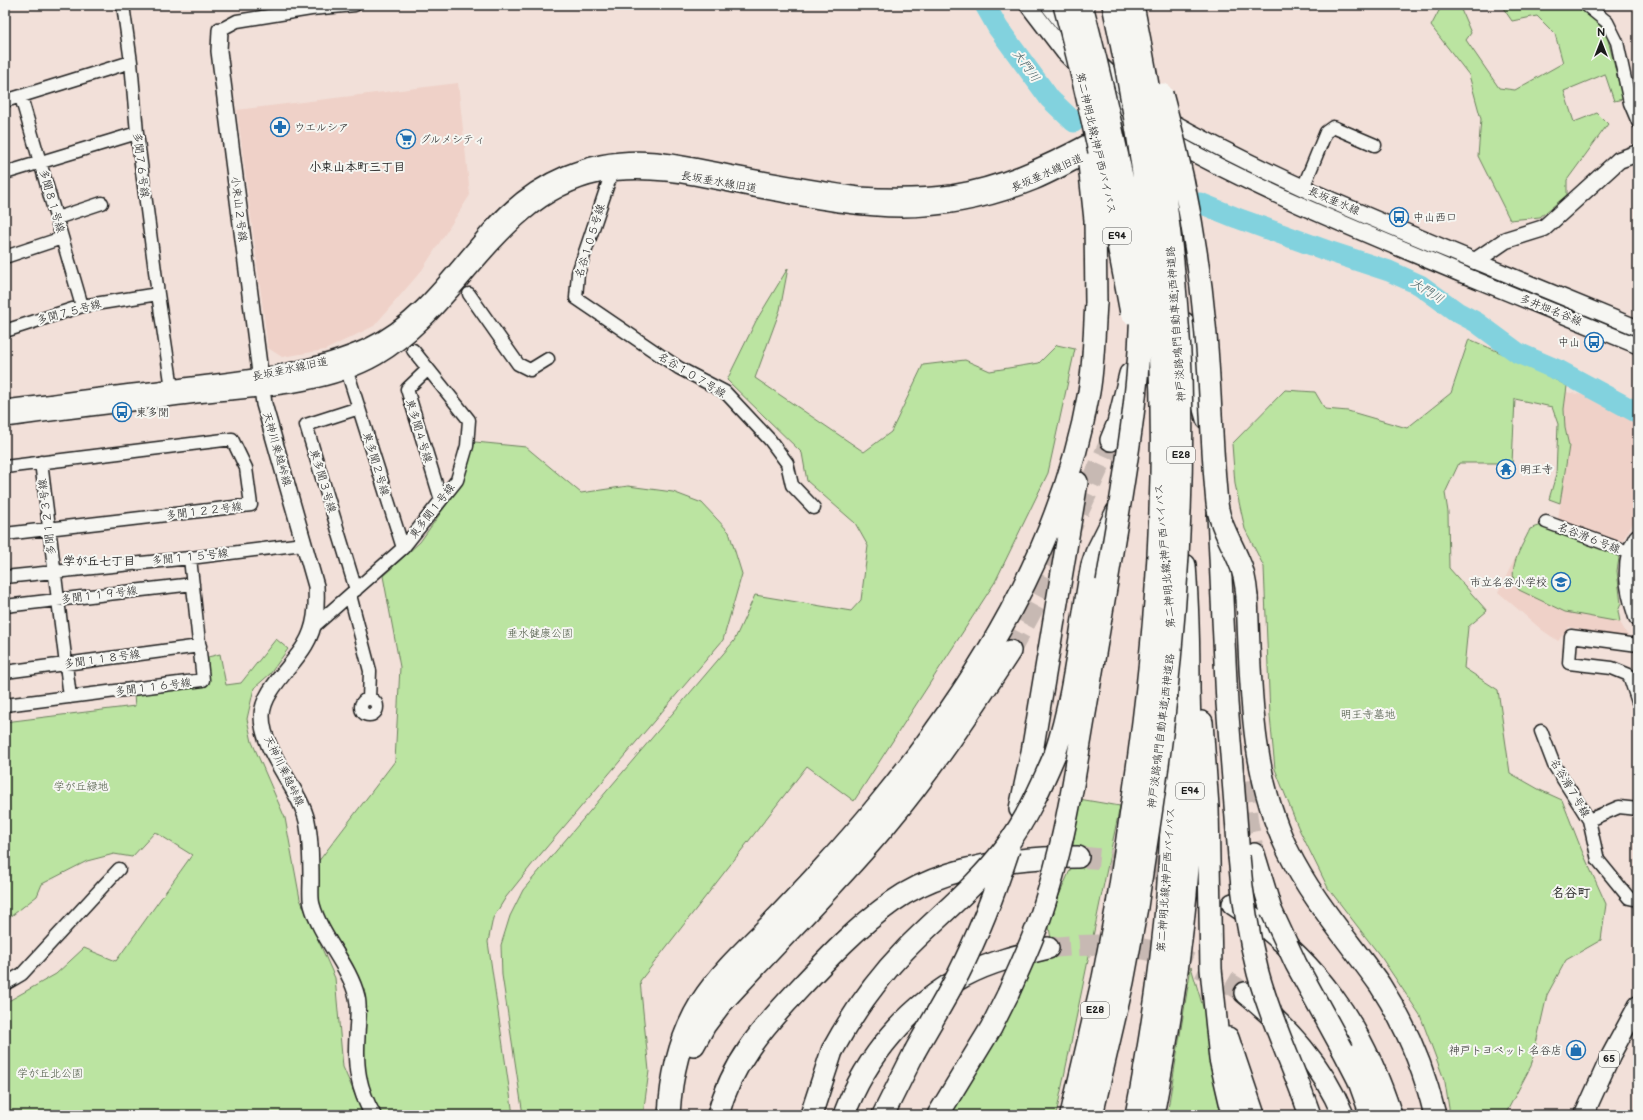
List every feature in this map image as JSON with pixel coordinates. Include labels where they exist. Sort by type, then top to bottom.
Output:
[{"type":"highway","points":[[883,1115],[914,1053],[959,973],[989,907],[1010,847],[1032,752],[1084,441],[1090,390],[1096,303],[1096,256],[1092,182],[1077,88],[1057,5]]},
{"type":"highway","name":"第二神明北線;神戸西バイパス","points":[[1064,5],[1089,105],[1117,238],[1133,324],[1166,467],[1185,570],[1190,741],[1190,818],[1186,893],[1165,1053],[1153,1115]]},
{"type":"highway","name":"第二神明北線;神戸西バイパス","points":[[1082,5],[1134,235],[1166,467],[1167,573],[1172,658],[1171,818],[1167,896],[1159,978],[1148,1056],[1136,1115]]},
{"type":"highway","points":[[811,1115],[832,1051],[847,1023],[865,996],[884,973],[905,950],[965,893],[1004,848],[1035,799],[1055,754],[1064,725],[1098,581],[1121,497],[1132,423],[1137,373],[1141,281],[1136,191],[1123,98],[1106,5]]},
{"type":"highway","name":"神戸淡路鳴門自動車道;西神道路","points":[[1113,5],[1140,153],[1150,230],[1161,398],[1162,453],[1159,535],[1145,702],[1132,810],[1127,906]]},
{"type":"highway","name":"神戸淡路鳴門自動車道;西神道路","points":[[1127,906],[1164,719],[1179,535],[1181,375],[1177,304],[1168,221],[1149,87],[1133,5]]},
{"type":"highway","points":[[1137,5],[1167,110],[1191,218],[1206,330],[1219,503],[1224,528],[1245,578],[1252,702],[1256,737],[1266,792],[1275,822],[1288,851],[1304,880],[1325,912],[1380,986],[1395,1011],[1421,1066],[1435,1115]]},
{"type":"highway","points":[[1111,440],[1126,396],[1135,353],[1144,274],[1145,224],[1143,118]]},
{"type":"highway","points":[[1143,118],[1165,235],[1195,378],[1216,456],[1227,703],[1246,855],[1246,919],[1258,974],[1268,1005],[1310,1115]]},
{"type":"highway","points":[[669,1115],[673,1076],[680,1049],[689,1025],[701,1003],[720,978],[829,862],[878,806],[944,719],[997,634],[1042,548],[1057,509],[1079,440],[1090,390]]},
{"type":"highway","points":[[1185,570],[1201,700],[1205,754],[1208,807],[1211,969],[1220,1059],[1233,1115]]},
{"type":"highway","points":[[938,1115],[991,1028],[1008,994],[1040,919],[1067,819],[1074,779],[1098,581]]},
{"type":"highway","points":[[677,1115],[680,1092],[686,1067],[704,1025],[739,984],[849,868],[885,826],[943,752],[1010,651]]},
{"type":"highway","points":[[1246,855],[1296,964],[1344,1050],[1358,1079],[1371,1115]]},
{"type":"highway","points":[[718,1115],[722,1099],[736,1068],[761,1031],[853,934],[893,901],[928,883],[968,869],[1025,858],[1078,856]]},
{"type":"highway","points":[[1233,904],[1256,919],[1276,935],[1321,980],[1341,1007],[1358,1035],[1372,1063],[1391,1115]]},
{"type":"highway","name":"E28","points":[[1071,1115],[1103,978],[1127,906]]},
{"type":"highway","name":"E28","points":[[1092,1115],[1121,990],[1127,906]]},
{"type":"highway","points":[[1210,943],[1224,1026],[1254,1115]]},
{"type":"highway","points":[[844,1115],[864,1072],[882,1045],[903,1021],[922,1004],[941,990],[965,976],[1014,956],[1048,948]]},
{"type":"highway","points":[[1245,993],[1266,1010],[1309,1054],[1325,1077],[1343,1115]]},
{"type":"main road","name":"長坂垂水線","points":[[1028,5],[1064,52],[1108,96],[1204,160],[1297,203],[1464,275]]},
{"type":"main road","name":"長坂垂水線","points":[[1048,5],[1077,41],[1119,84],[1143,118],[1215,146],[1303,188],[1474,261]]},
{"type":"main road","points":[[1474,261],[1506,240],[1544,228],[1619,160],[1638,153]]},
{"type":"main road","points":[[1635,545],[1628,575],[1638,617]]},
{"type":"main road","name":"65","points":[[1584,1115],[1608,1061],[1638,1005]]},
{"type":"main road","name":"65","points":[[1598,1115],[1615,1076],[1638,1031]]},
{"type":"street","name":"多聞７６号線","points":[[123,5],[131,62],[137,133],[172,393]]},
{"type":"street","points":[[220,30],[237,21],[311,9],[355,5]]},
{"type":"street","points":[[1586,5],[1607,22],[1617,42],[1630,103],[1638,122]]},
{"type":"street","name":"小束山２号線","points":[[220,30],[219,51],[261,382]]},
{"type":"street","points":[[5,101],[131,62]]},
{"type":"street","name":"多聞８１号線","points":[[21,96],[82,306]]},
{"type":"street","name":"長坂垂水線旧道","points":[[5,419],[172,393],[261,382],[297,384],[340,373],[375,358],[407,337],[434,312],[502,234],[533,205],[562,187],[596,176],[614,166],[639,172],[674,174],[855,206],[900,209],[925,208],[946,206],[989,196],[1032,182],[1143,118]]},
{"type":"street","points":[[1303,188],[1326,132],[1333,127],[1375,145]]},
{"type":"street","points":[[5,173],[137,133]]},
{"type":"street","name":"名谷１０５号線","points":[[597,313],[576,298],[578,273],[614,166]]},
{"type":"street","points":[[57,218],[102,203]]},
{"type":"street","points":[[5,257],[62,238]]},
{"type":"street","name":"多井畑名谷線","points":[[1474,261],[1632,321]]},
{"type":"street","name":"多井畑名谷線","points":[[1464,275],[1638,346]]},
{"type":"street","name":"多聞７５号線","points":[[5,331],[82,306],[158,294]]},
{"type":"street","points":[[469,294],[518,364],[530,370],[548,359]]},
{"type":"street","name":"名谷１０７号線","points":[[597,313],[679,368],[724,392],[770,440],[787,463],[792,485],[814,508]]},
{"type":"street","name":"東多聞１号線","points":[[312,628],[403,548],[457,480],[467,446],[469,420],[413,350]]},
{"type":"street","name":"東多聞４号線","points":[[428,369],[407,389],[441,500]]},
{"type":"street","name":"東多聞２号線","points":[[350,380],[403,548]]},
{"type":"street","name":"天神川乗越峠線","points":[[261,382],[264,404],[316,586],[316,613],[306,644],[265,700],[262,715],[263,724],[267,740],[306,819],[311,855],[311,903],[314,912],[319,924],[347,973],[357,999],[356,1069],[362,1092],[372,1115]]},
{"type":"street","name":"長坂垂水線旧道","points":[[5,408],[172,393]]},
{"type":"street","name":"東多聞３号線","points":[[353,592],[306,425],[359,408]]},
{"type":"street","name":"多聞１２２号線","points":[[5,467],[232,439],[246,468],[251,505],[5,534]]},
{"type":"street","name":"多聞１２３号線","points":[[41,462],[70,697]]},
{"type":"street","name":"名谷滑６号線","points":[[1546,522],[1635,545]]},
{"type":"street","name":"多聞１１５号線","points":[[5,577],[190,558],[303,544]]},
{"type":"street","name":"多聞１１６号線","points":[[5,706],[203,680],[190,558]]},
{"type":"street","name":"多聞１１９号線","points":[[5,606],[193,584]]},
{"type":"street","points":[[353,592],[370,671],[369,699]]},
{"type":"street","points":[[1638,645],[1572,636],[1569,664],[1612,668],[1629,675],[1638,702]]},
{"type":"street","name":"多聞１１８号線","points":[[5,672],[200,646]]},
{"type":"street","name":"名谷滑７号線","points":[[1541,731],[1554,765],[1589,820],[1598,860],[1629,898],[1638,900]]},
{"type":"street","points":[[1589,820],[1618,807],[1638,808]]},
{"type":"street","points":[[5,984],[22,974],[119,869]]},
{"type":"shaded area","points":[[458,83],[470,195],[422,270],[374,326],[325,350],[282,357],[268,348],[237,110]]},
{"type":"shaded area","points":[[1566,392],[1607,399],[1638,417],[1638,515],[1621,543],[1558,519],[1569,446],[1565,428],[1564,409]]},
{"type":"shaded area","name":"市立名谷小学校","points":[[1530,529],[1619,558],[1617,571],[1621,604],[1618,611],[1620,622],[1630,640],[1569,627],[1558,641],[1542,630],[1498,592]]},
{"type":"green space","points":[[1442,5],[1459,5],[1471,33],[1466,40],[1499,88],[1515,90],[1563,63],[1555,34],[1537,16],[1512,21],[1501,5],[1579,5],[1606,32],[1623,99],[1614,101],[1605,74],[1564,91],[1574,122],[1597,113],[1608,124],[1567,180],[1567,195],[1540,217],[1510,220],[1478,156],[1481,119],[1469,75],[1431,26]]},
{"type":"green space","points":[[788,268],[780,310],[755,378],[864,452],[891,432],[923,365],[965,360],[990,371],[1039,363],[1057,345],[1075,349],[1048,473],[995,582],[854,801],[807,766],[640,981],[649,1071],[643,1115],[523,1115],[502,975],[501,945],[510,916],[523,890],[734,641],[755,595],[851,611],[861,600],[868,546],[855,523],[807,481],[802,453],[727,380],[756,321]]},
{"type":"green space","name":"明王寺墓地","points":[[1469,339],[1522,362],[1567,386],[1564,409],[1565,428],[1569,446],[1560,503],[1549,499],[1556,475],[1558,424],[1552,407],[1515,399],[1512,463],[1459,463],[1445,493],[1448,512],[1449,568],[1487,611],[1468,627],[1464,668],[1498,690],[1510,773],[1540,790],[1562,800],[1582,851],[1606,904],[1601,940],[1566,960],[1547,995],[1531,1066],[1505,1115],[1450,1115],[1445,1082],[1420,1015],[1381,957],[1328,888],[1298,827],[1275,769],[1270,716],[1264,567],[1245,529],[1235,484],[1232,444],[1285,390],[1315,392],[1325,409],[1348,411],[1407,428],[1451,393]]},
{"type":"green space","name":"垂水健康公園","points":[[475,442],[526,447],[581,493],[628,486],[673,492],[702,503],[729,532],[742,574],[723,640],[534,862],[506,897],[493,918],[488,942],[513,1115],[379,1115],[370,1097],[363,1070],[364,995],[355,971],[321,914],[314,895],[318,862],[395,761],[400,667],[383,576],[420,542],[461,484]]},
{"type":"green space","name":"市立名谷小学校","points":[[1542,525],[1616,552],[1619,558],[1617,571],[1621,604],[1618,611],[1620,622],[1565,612],[1519,590],[1513,575],[1519,551],[1530,529]]},
{"type":"green space","points":[[276,639],[288,649],[270,674],[254,688],[247,719],[252,742],[285,818],[300,899],[335,978],[343,1067],[364,1115],[5,1115],[5,1003],[56,974],[84,948],[116,961],[192,855],[155,832],[132,857],[114,854],[87,861],[42,884],[37,896],[5,921],[5,722],[135,706],[134,695],[209,684],[208,657],[220,654],[226,685],[241,683]]},
{"type":"green space","points":[[1079,799],[1120,806],[1056,1115],[948,1115],[1013,1008],[1030,964],[1054,958],[1048,921],[1070,870]]},
{"type":"green space","points":[[1191,967],[1205,1014],[1227,1115],[1167,1115]]},
{"type":"waterway","name":"大門川","points":[[985,5],[998,28],[1050,99],[1074,122]]},
{"type":"waterway","name":"大門川","points":[[1200,203],[1331,252],[1389,271],[1420,285],[1457,312],[1476,322],[1518,353],[1560,371],[1638,413]]},
{"type":"tunnel","points":[[1010,651],[1043,590],[1111,440]]},
{"type":"tunnel","points":[[1243,781],[1248,823],[1254,854]]},
{"type":"tunnel","points":[[1078,857],[1103,859],[1153,868],[1192,882],[1233,904]]},
{"type":"tunnel","points":[[1048,948],[1103,945],[1151,951],[1174,957],[1197,966],[1221,978],[1245,993]]},
{"type":"place","name":"ウエルシア","points":[[280,127]]},
{"type":"place","name":"グルメシティ","points":[[406,139]]},
{"type":"place","name":"中山西口","points":[[1399,217]]},
{"type":"place","name":"中山","points":[[1594,342]]},
{"type":"place","name":"東多聞","points":[[122,412]]},
{"type":"place","name":"明王寺","points":[[1506,469]]},
{"type":"place","name":"市立名谷小学校","points":[[1561,582]]},
{"type":"place","name":"神戸トヨペット 名谷店","points":[[1576,1050]]},
{"type":"district","name":"小束山本町三丁目","points":[[357,167]]},
{"type":"district","name":"学が丘七丁目","points":[[99,561]]},
{"type":"district","name":"名谷町","points":[[1571,893]]},
{"type":"park label","name":"学が丘緑地","points":[[81,786]]},
{"type":"park label","name":"学が丘北公園","points":[[50,1073]]}]
